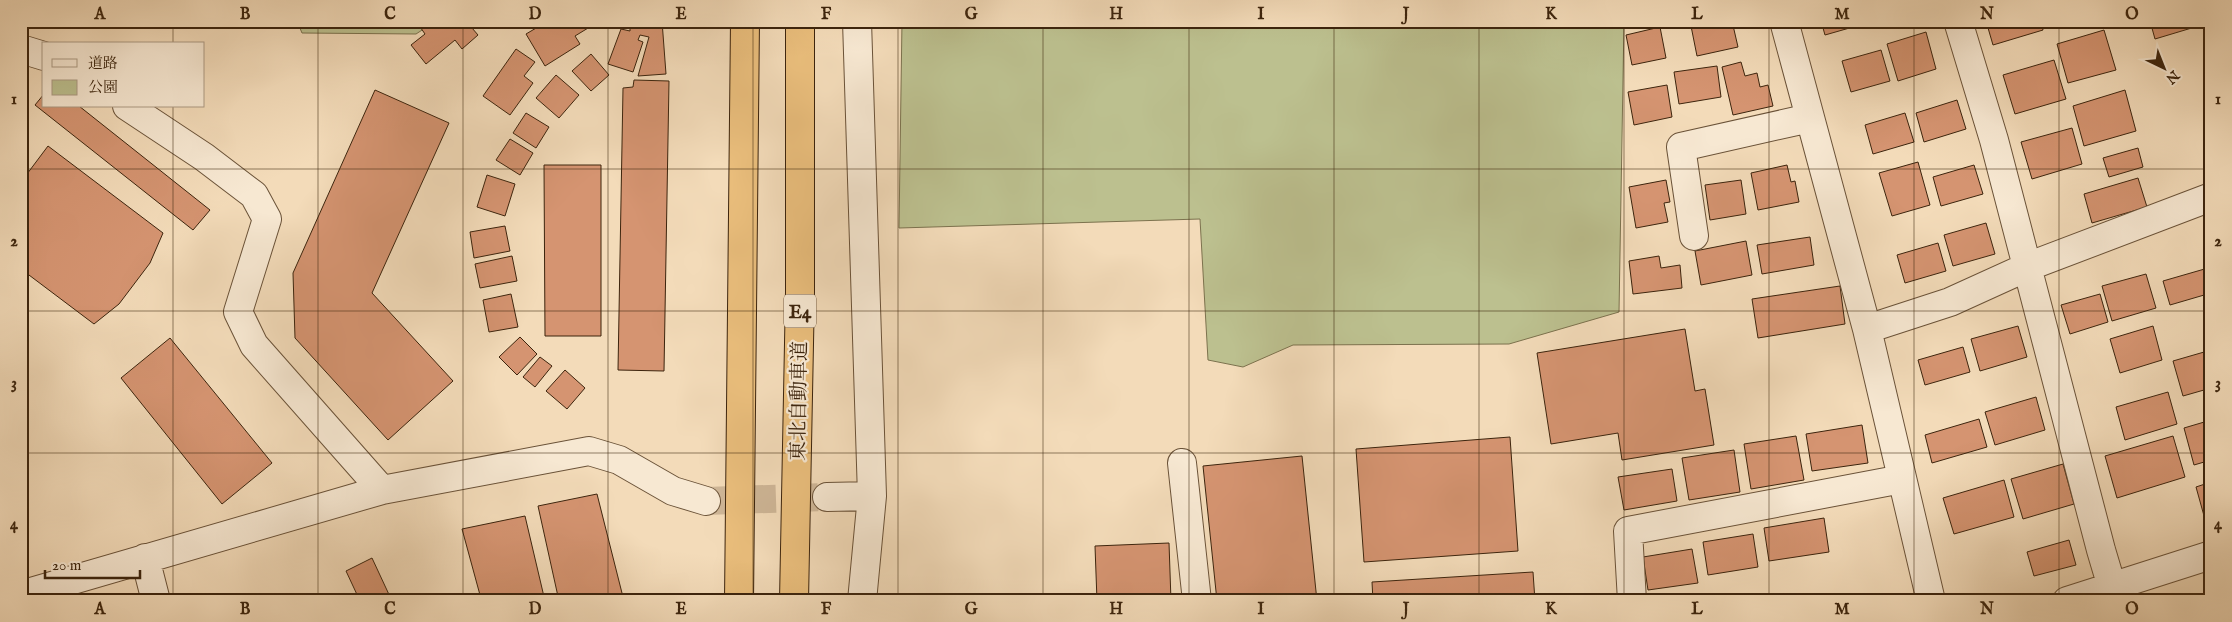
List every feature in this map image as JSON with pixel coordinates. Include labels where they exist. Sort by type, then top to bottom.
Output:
[{"type":"highway","points":[[739,601],[745,21]]},
{"type":"highway","name":"東北自動車道","points":[[794,601],[800,292],[800,21]]},
{"type":"street","points":[[857,21],[872,496],[862,601]]},
{"type":"street","points":[[1784,21],[1867,330],[1931,601]]},
{"type":"street","points":[[1958,21],[1994,140],[2112,587]]},
{"type":"street","points":[[21,48],[42,55]]},
{"type":"street","points":[[131,108],[204,156],[254,195],[267,219],[238,312],[254,345],[382,490]]},
{"type":"street","points":[[1694,236],[1681,147],[1810,118]]},
{"type":"street","points":[[1867,330],[1950,302],[2027,267],[2211,196]]},
{"type":"street","points":[[21,595],[382,490],[589,451],[619,460],[673,491],[706,501]]},
{"type":"street","points":[[1182,463],[1197,601]]},
{"type":"street","points":[[1632,601],[1628,531],[1902,478]]},
{"type":"street","points":[[828,497],[872,496]]},
{"type":"street","points":[[2067,601],[2211,555]]},
{"type":"street","points":[[145,558],[156,601]]},
{"type":"green space","points":[[297,21],[436,21],[416,34],[302,33]]},
{"type":"green space","points":[[902,21],[1624,21],[1619,312],[1509,344],[1293,345],[1243,367],[1208,360],[1200,219],[899,228]]},
{"type":"building","points":[[416,21],[466,21],[478,35],[462,49],[455,40],[426,64],[411,45],[425,34]]},
{"type":"building","points":[[548,21],[590,21],[593,25],[575,36],[580,44],[545,66],[526,34]]},
{"type":"building","points":[[630,21],[662,21],[666,74],[638,76],[649,37],[640,35],[638,40],[643,42],[633,72],[608,64],[621,29],[630,31]]},
{"type":"building","points":[[1690,21],[1732,21],[1738,47],[1697,56]]},
{"type":"building","points":[[1821,21],[1874,21],[1825,35]]},
{"type":"building","points":[[1986,21],[2041,21],[2043,30],[1993,45]]},
{"type":"building","points":[[2150,21],[2205,21],[2205,24],[2155,39]]},
{"type":"building","points":[[1660,27],[1666,58],[1632,65],[1626,35]]},
{"type":"building","points":[[2104,30],[2116,70],[2068,83],[2057,44]]},
{"type":"building","points":[[1926,32],[1936,69],[1898,81],[1887,44]]},
{"type":"building","points":[[516,49],[535,62],[524,76],[533,83],[510,115],[483,96]]},
{"type":"building","points":[[1881,50],[1890,81],[1851,92],[1842,61]]},
{"type":"building","points":[[591,54],[609,75],[591,91],[572,71]]},
{"type":"building","points":[[2054,60],[2066,99],[2015,114],[2003,75]]},
{"type":"building","points":[[1741,62],[1745,76],[1757,73],[1760,87],[1768,85],[1773,106],[1733,115],[1722,67]]},
{"type":"building","points":[[1717,66],[1721,97],[1679,104],[1674,72]]},
{"type":"building","points":[[556,75],[579,95],[559,118],[536,98]]},
{"type":"building","points":[[634,80],[669,81],[664,371],[618,370],[623,88],[633,87]]},
{"type":"building","points":[[1667,85],[1672,117],[1634,125],[1628,92]]},
{"type":"building","points":[[375,90],[449,123],[372,293],[453,381],[388,440],[295,338],[293,273]]},
{"type":"building","points":[[2125,90],[2136,131],[2084,146],[2073,106]]},
{"type":"building","points":[[42,96],[42,108],[82,108],[210,210],[193,230],[35,105]]},
{"type":"building","points":[[1957,100],[1966,129],[1924,142],[1916,113]]},
{"type":"building","points":[[526,113],[549,127],[536,148],[513,133]]},
{"type":"building","points":[[1905,113],[1914,142],[1873,154],[1865,125]]},
{"type":"building","points":[[2072,128],[2082,164],[2032,179],[2021,142]]},
{"type":"building","points":[[510,139],[533,153],[520,175],[496,160]]},
{"type":"building","points":[[48,146],[163,233],[150,263],[119,304],[94,324],[21,269],[21,182]]},
{"type":"building","points":[[2138,148],[2143,167],[2109,177],[2103,158]]},
{"type":"building","points":[[1918,162],[1930,205],[1892,216],[1879,173]]},
{"type":"building","points":[[544,165],[601,165],[601,336],[545,336]]},
{"type":"building","points":[[1787,165],[1791,182],[1795,181],[1799,202],[1758,210],[1751,173]]},
{"type":"building","points":[[1974,165],[1983,194],[1941,206],[1933,177]]},
{"type":"building","points":[[487,175],[515,184],[505,216],[477,207]]},
{"type":"building","points":[[2138,178],[2147,207],[2092,223],[2084,194]]},
{"type":"building","points":[[1666,180],[1670,202],[1664,203],[1668,222],[1636,228],[1629,187]]},
{"type":"building","points":[[1741,180],[1746,214],[1710,220],[1705,185]]},
{"type":"building","points":[[1986,223],[1995,254],[1953,266],[1944,235]]},
{"type":"building","points":[[505,226],[510,251],[474,258],[470,232]]},
{"type":"building","points":[[1810,237],[1814,265],[1762,274],[1757,245]]},
{"type":"building","points":[[1746,241],[1752,275],[1701,285],[1695,251]]},
{"type":"building","points":[[1938,243],[1946,271],[1905,283],[1897,255]]},
{"type":"building","points":[[512,256],[517,281],[480,288],[475,264]]},
{"type":"building","points":[[1659,256],[1661,268],[1680,265],[1682,288],[1633,294],[1629,261]]},
{"type":"building","points":[[2208,268],[2211,275],[2211,293],[2170,305],[2163,281]]},
{"type":"building","points":[[2146,274],[2156,308],[2112,321],[2102,286]]},
{"type":"building","points":[[1840,286],[1845,324],[1758,338],[1752,299]]},
{"type":"building","points":[[511,294],[518,327],[489,332],[483,300]]},
{"type":"building","points":[[2100,294],[2108,322],[2070,334],[2061,305]]},
{"type":"building","points":[[2018,326],[2027,357],[1980,371],[1971,339]]},
{"type":"building","points":[[2153,326],[2162,360],[2120,373],[2110,339]]},
{"type":"building","points":[[1685,329],[1695,391],[1705,389],[1714,445],[1622,460],[1618,433],[1551,444],[1537,353]]},
{"type":"building","points":[[520,337],[537,354],[517,375],[499,357]]},
{"type":"building","points":[[170,338],[272,463],[222,504],[121,378]]},
{"type":"building","points":[[1963,347],[1970,372],[1925,385],[1918,360]]},
{"type":"building","points":[[2211,350],[2211,388],[2183,396],[2173,361]]},
{"type":"building","points":[[540,357],[552,366],[535,387],[523,377]]},
{"type":"building","points":[[565,370],[585,388],[567,409],[546,391]]},
{"type":"building","points":[[2168,392],[2177,424],[2125,440],[2116,407]]},
{"type":"building","points":[[2036,397],[2045,430],[1995,445],[1985,412]]},
{"type":"building","points":[[1979,419],[1987,447],[1932,463],[1925,435]]},
{"type":"building","points":[[2211,420],[2211,460],[2194,465],[2184,428]]},
{"type":"building","points":[[1862,425],[1868,463],[1812,471],[1806,434]]},
{"type":"building","points":[[1796,436],[1804,480],[1751,489],[1744,444]]},
{"type":"building","points":[[2173,436],[2185,477],[2117,498],[2105,456]]},
{"type":"building","points":[[1510,437],[1518,551],[1364,562],[1356,449]]},
{"type":"building","points":[[1734,450],[1740,492],[1689,500],[1682,458]]},
{"type":"building","points":[[1302,456],[1317,601],[1217,601],[1203,466]]},
{"type":"building","points":[[2063,464],[2074,504],[2023,519],[2011,479]]},
{"type":"building","points":[[1672,469],[1677,501],[1624,510],[1618,477]]},
{"type":"building","points":[[2004,480],[2014,517],[1954,534],[1943,498]]},
{"type":"building","points":[[2211,482],[2211,522],[2206,523],[2196,487]]},
{"type":"building","points":[[597,494],[624,601],[559,601],[538,506]]},
{"type":"building","points":[[525,516],[545,601],[453,601],[480,595],[462,529]]},
{"type":"building","points":[[1824,518],[1829,552],[1769,561],[1764,528]]},
{"type":"building","points":[[1753,534],[1758,567],[1708,575],[1703,542]]},
{"type":"building","points":[[2069,540],[2076,565],[2034,576],[2027,552]]},
{"type":"building","points":[[1169,543],[1171,601],[1097,601],[1095,546]]},
{"type":"building","points":[[1692,549],[1698,583],[1648,590],[1643,557]]},
{"type":"building","points":[[372,558],[392,601],[360,601],[346,571]]},
{"type":"building","points":[[1533,572],[1535,601],[1373,601],[1372,582]]},
{"type":"tunnel","points":[[706,501],[827,497]]}]
